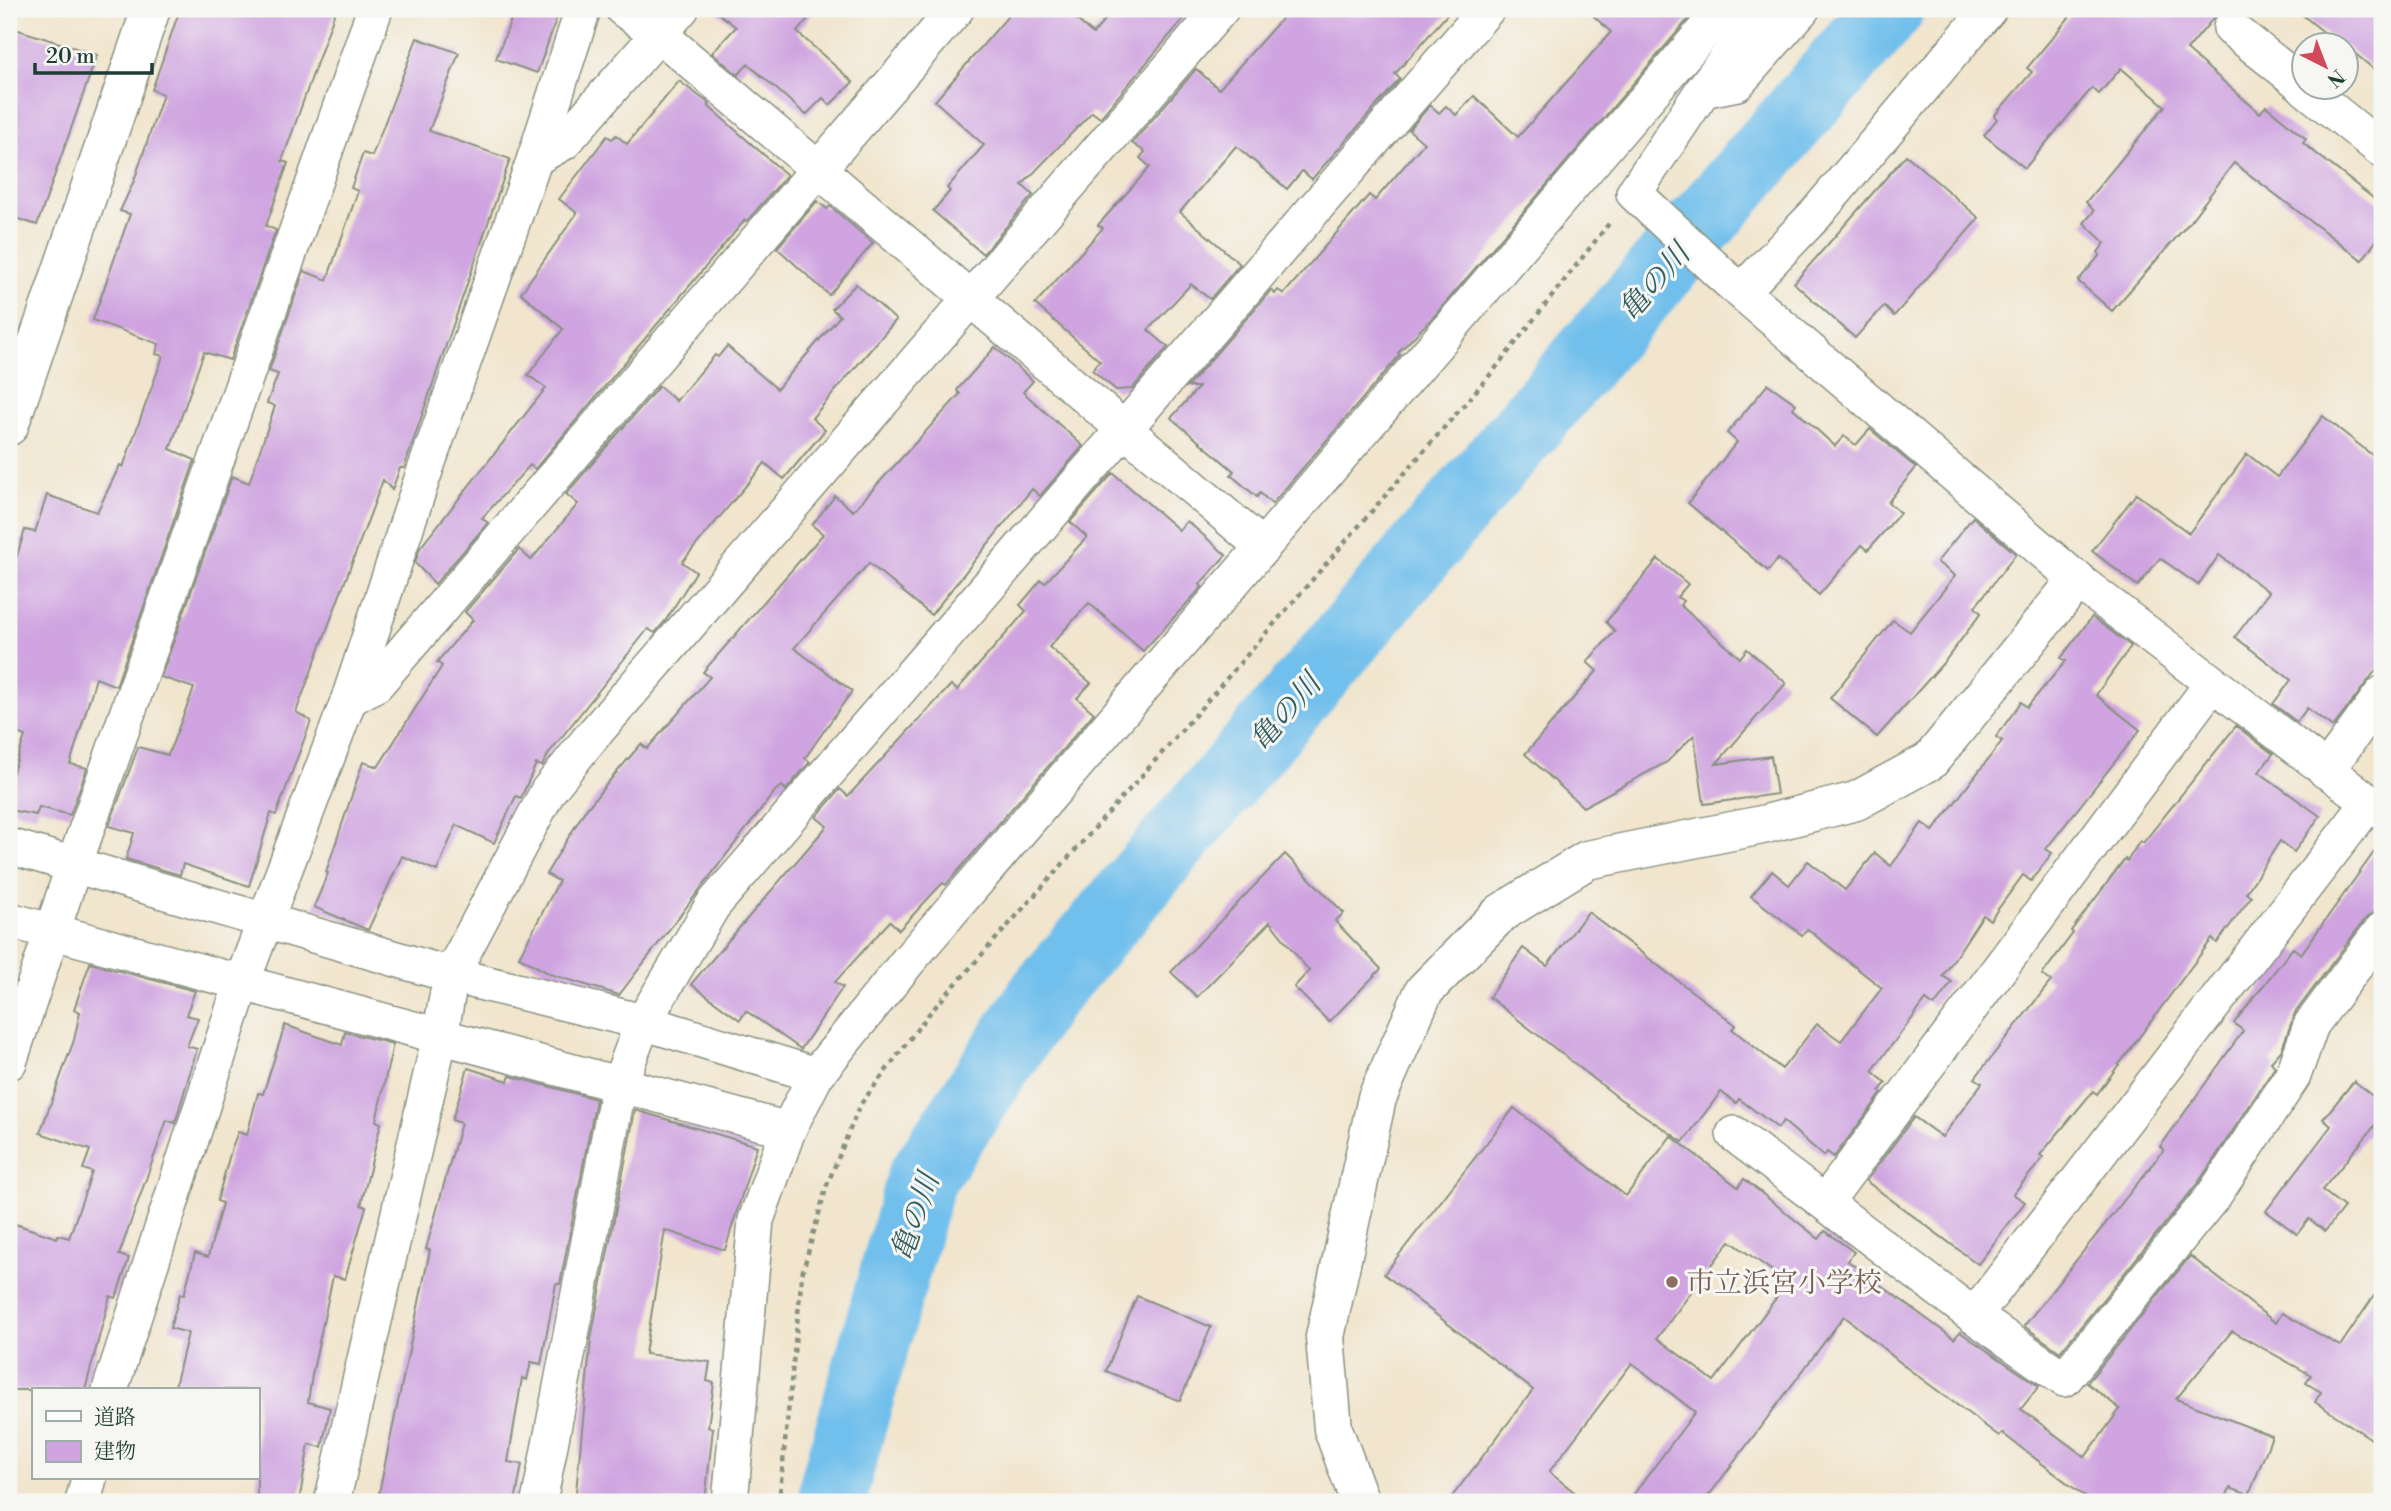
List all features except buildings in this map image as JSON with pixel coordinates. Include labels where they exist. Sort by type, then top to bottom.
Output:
[{"type":"street","points":[[9,426],[151,9]]},
{"type":"street","points":[[9,1062],[74,865],[375,9]]},
{"type":"street","points":[[111,1388],[242,982],[349,699],[422,479],[535,158],[583,9]]},
{"type":"street","points":[[622,9],[670,22],[818,169],[1263,547]]},
{"type":"street","points":[[349,699],[376,684],[956,9]]},
{"type":"street","points":[[332,1502],[440,1036],[451,975],[548,791],[587,741],[1222,9]]},
{"type":"street","points":[[539,1502],[619,1085],[643,1022],[713,905],[1487,9]]},
{"type":"street","points":[[730,1502],[756,1220],[788,1130],[816,1075],[908,961],[1723,9]]},
{"type":"street","points":[[1765,9],[1703,90],[1639,198],[1733,283],[2077,580],[2376,808],[1974,1316]]},
{"type":"street","points":[[1703,90],[1737,83],[1802,9]]},
{"type":"street","points":[[1733,283],[1815,215],[1989,9]]},
{"type":"street","points":[[535,158],[564,142],[670,22]]},
{"type":"street","points":[[2231,28],[2290,76]]},
{"type":"street","points":[[2323,102],[2382,149]]},
{"type":"street","points":[[1360,1502],[1333,1429],[1325,1337],[1377,1098],[1424,991],[1501,913],[1587,860],[1762,825],[1856,801],[1930,761],[2077,580]]},
{"type":"street","points":[[1826,1201],[2212,684]]},
{"type":"street","points":[[2326,771],[2382,694]]},
{"type":"street","points":[[9,846],[451,975],[643,1022],[816,1075]]},
{"type":"street","points":[[9,919],[788,1130]]},
{"type":"street","points":[[1734,1134],[1826,1201],[1974,1316],[2064,1379],[2214,1195],[2293,1076],[2311,1025],[2382,930]]},
{"type":"street","points":[[83,1502],[88,1480]]},
{"type":"path","points":[[779,1502],[802,1274],[827,1185],[860,1105],[928,1015],[1169,746],[1639,198]]},
{"type":"waterway","name":"亀の川","points":[[833,1502],[835,1483],[921,1179],[1043,995],[1635,300],[1889,9]]},
{"type":"place","name":"市立浜宮小学校","points":[[1672,1282]]}]
